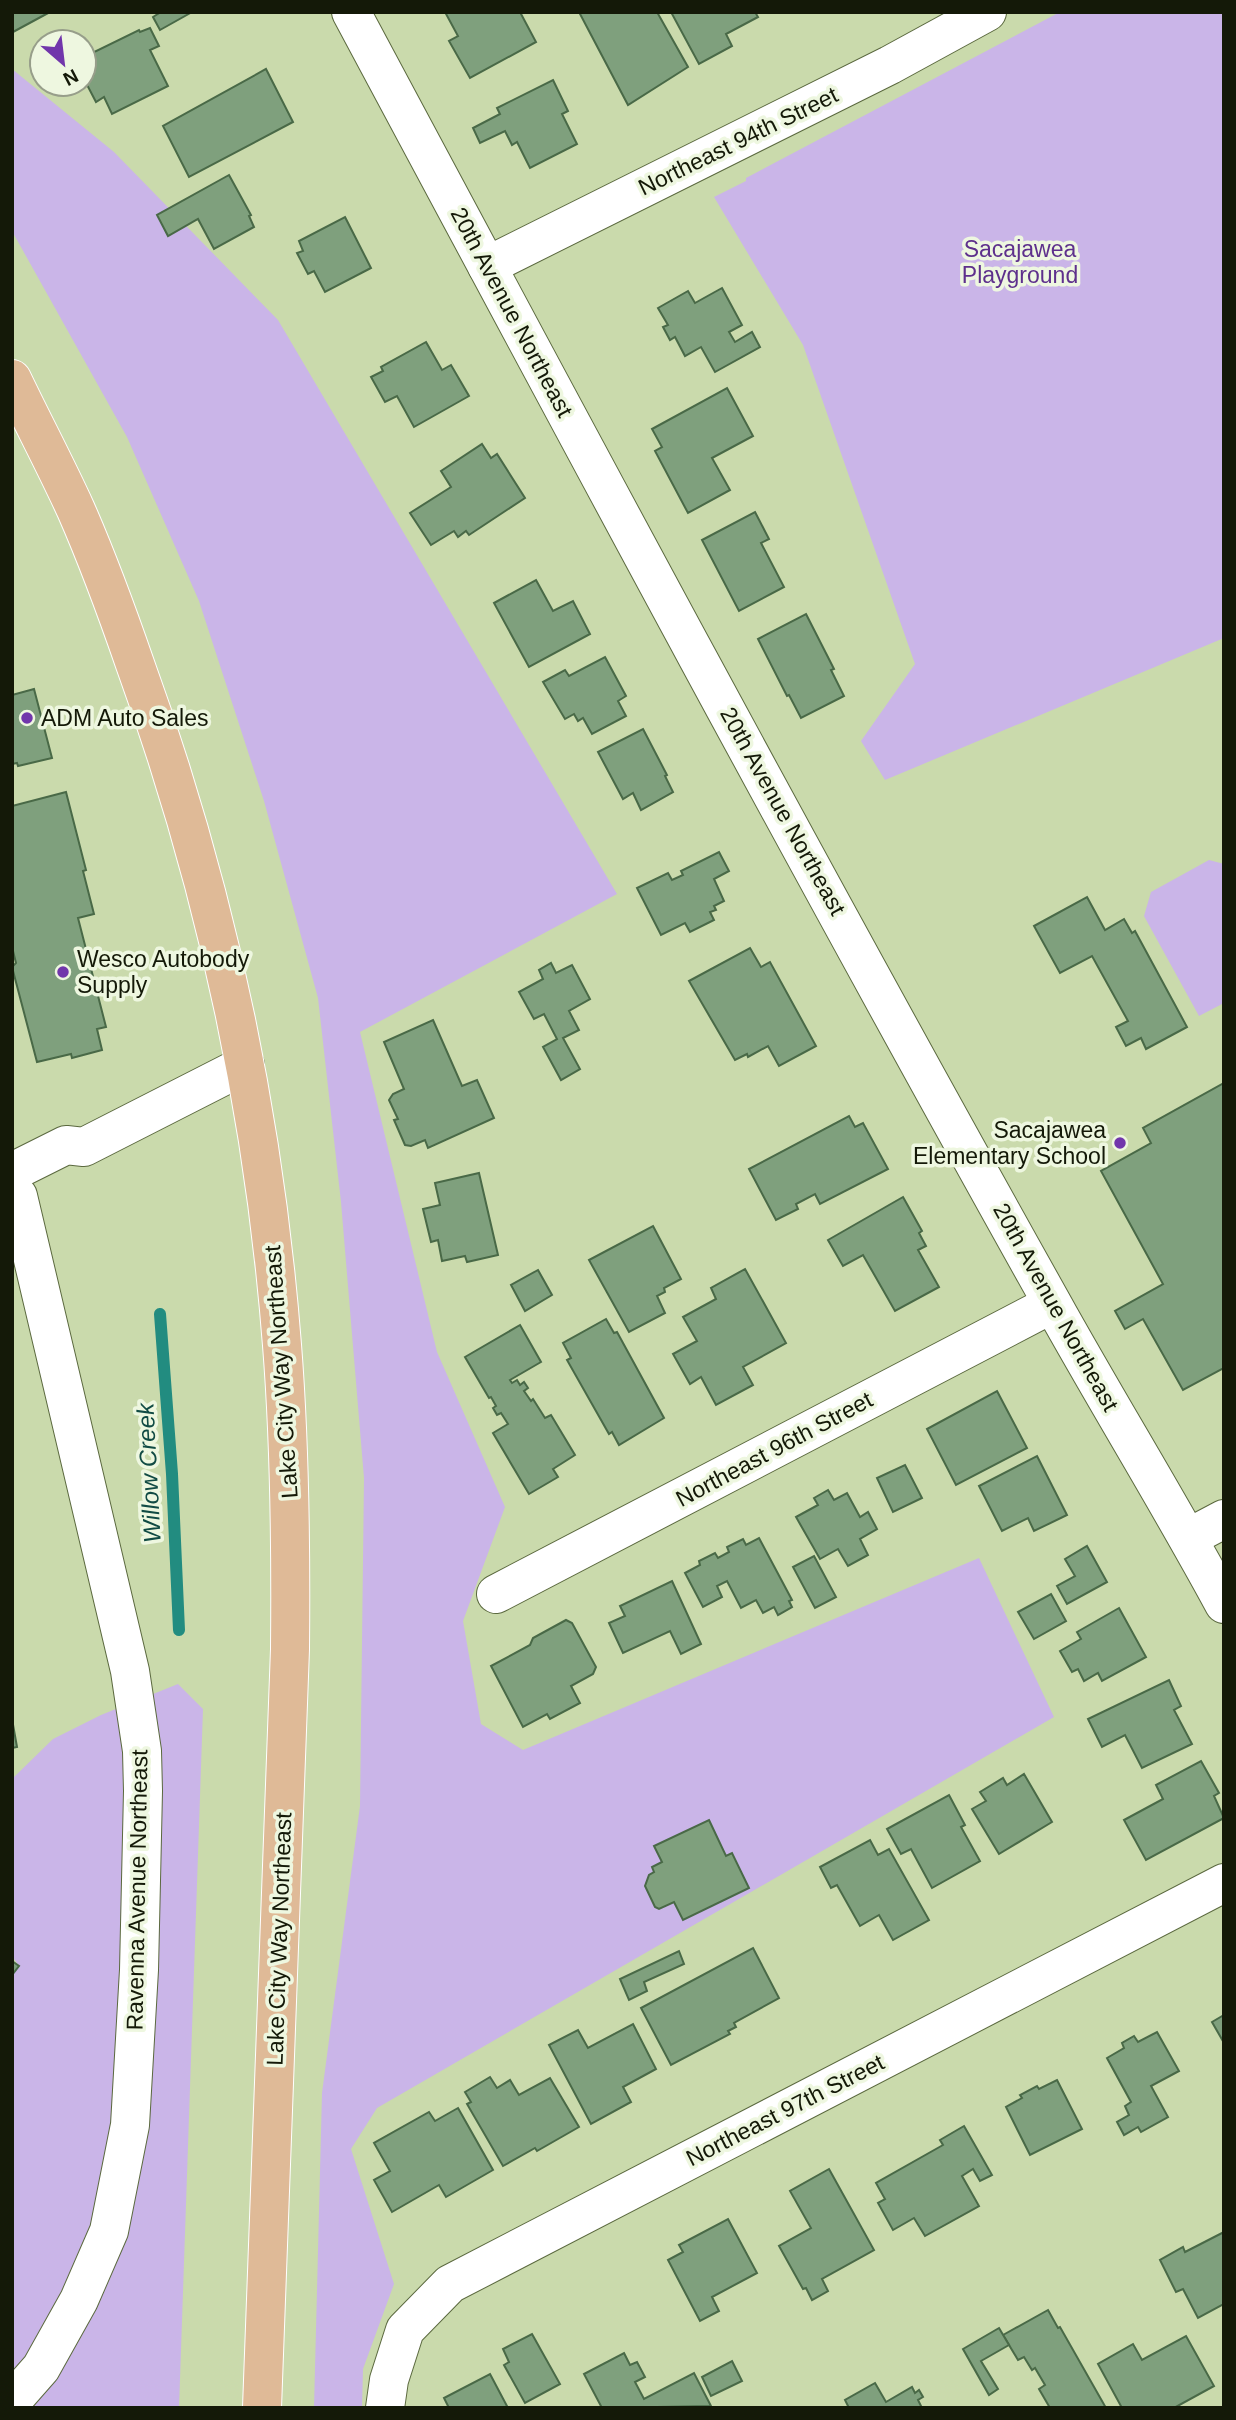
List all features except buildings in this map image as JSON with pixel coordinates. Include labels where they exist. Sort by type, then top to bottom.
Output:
[{"type":"main road","name":"Lake City Way Northeast","points":[[12,379],[76,511],[117,613],[156,723],[206,895],[245,1065],[271,1234],[289,1445],[291,1547],[262,2408]]},
{"type":"street","name":"20th Avenue Northeast","points":[[351,12],[1052,1304],[1224,1604]]},
{"type":"street","name":"Northeast 94th Street","points":[[487,266],[890,65],[987,12]]},
{"type":"street","points":[[13,1182],[66,1145],[85,1147],[245,1065]]},
{"type":"street","name":"Ravenna Avenue Northeast","points":[[12,2401],[41,2368],[79,2300],[109,2231],[121,2179],[130,2125],[143,1791],[142,1751],[130,1671],[13,1182]]},
{"type":"street","name":"Northeast 96th Street","points":[[496,1594],[1052,1304]]},
{"type":"street","points":[[1188,1538],[1224,1519]]},
{"type":"street","name":"Northeast 97th Street","points":[[387,2394],[405,2330],[450,2284],[1224,1883]]},
{"type":"green space","name":"Sacajawea Playground","points":[[1060,12],[1224,12],[1224,638],[885,780],[861,741],[915,664],[803,345],[714,197]]},
{"type":"green space","points":[[12,69],[28,82],[28,98],[48,98],[114,152],[278,320],[617,894],[360,1032],[437,1352],[505,1507],[463,1621],[481,1724],[523,1750],[979,1558],[1054,1717],[377,2108],[351,2149],[394,2284],[363,2369],[362,2408],[314,2408],[322,2093],[360,1806],[364,1478],[341,1202],[318,998],[264,801],[199,601],[127,437],[12,231]]},
{"type":"green space","points":[[1209,860],[1224,864],[1224,1003],[1199,1016],[1144,916],[1151,892]]},
{"type":"green space","points":[[178,1684],[203,1709],[179,2408],[12,2408],[12,1975],[19,1966],[12,1956],[12,1779],[53,1739],[101,1715]]},
{"type":"waterway","name":"Willow Creek","points":[[160,1314],[172,1474],[179,1630]]},
{"type":"place","name":"ADM Auto Sales","points":[[27,718]]},
{"type":"place","name":"Wesco Autobody Supply","points":[[63,972]]},
{"type":"place","name":"Sacajawea Elementary School","points":[[1120,1143]]}]
